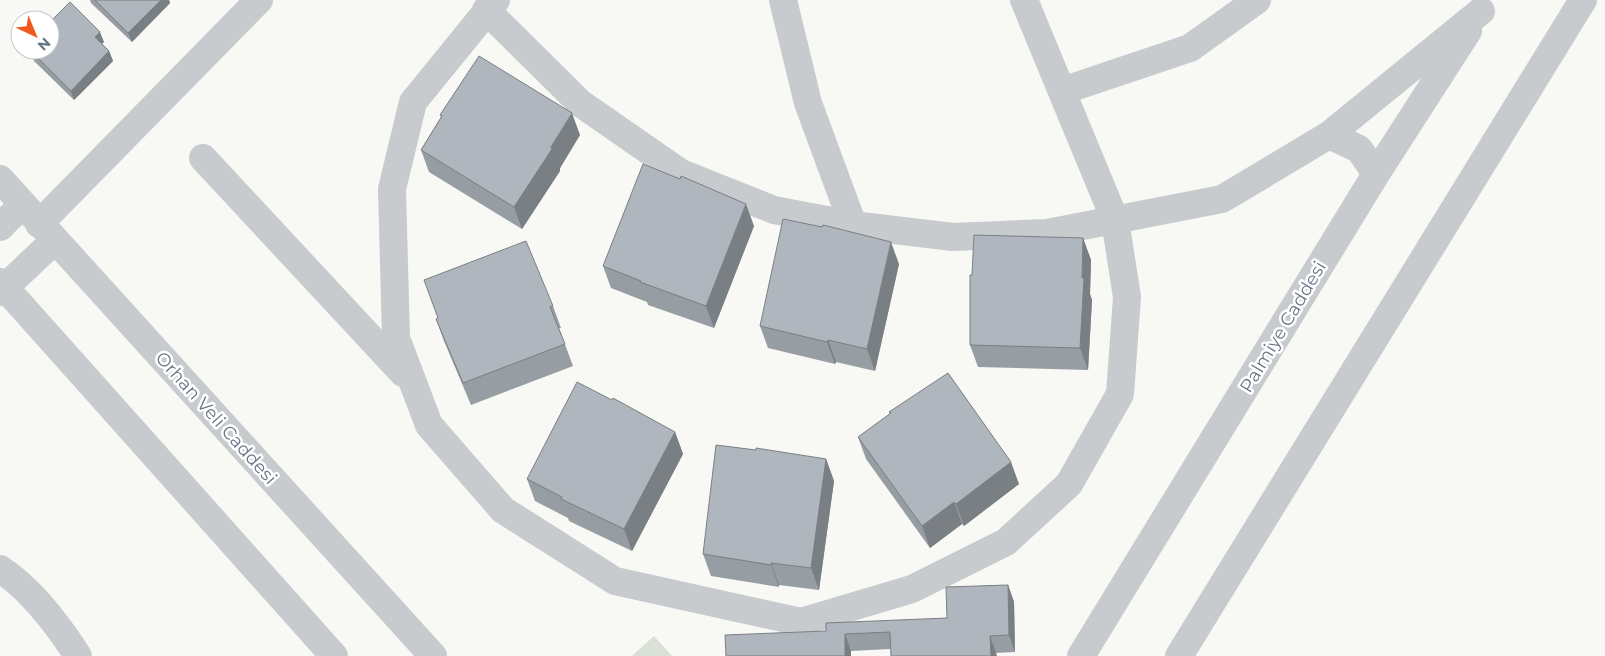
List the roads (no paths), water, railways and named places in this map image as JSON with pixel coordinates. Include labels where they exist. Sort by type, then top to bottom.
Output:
[{"type":"street","points":[[259,0],[38,223],[2,287],[334,656]]},
{"type":"street","points":[[783,0],[808,103],[853,225]]},
{"type":"street","points":[[1024,0],[1115,220],[1127,297],[1120,394],[1069,484],[1006,542],[912,589],[801,622],[614,581],[503,510],[429,425],[396,338],[392,189],[413,102],[491,5],[580,103],[681,173],[774,210],[853,225],[953,237],[1047,233],[1115,220],[1222,199],[1329,135],[1484,5]]},
{"type":"street","points":[[1062,91],[1190,48],[1257,0]]},
{"type":"street","points":[[1179,656],[1583,0]]},
{"type":"street","name":"Palmiye Caddesi","points":[[1081,656],[1376,174],[1484,5]]},
{"type":"street","points":[[1329,135],[1360,149],[1376,174]]},
{"type":"street","points":[[204,158],[413,383]]},
{"type":"street","name":"Orhan Veli Caddesi","points":[[0,179],[433,656]]},
{"type":"street","points":[[0,227],[38,223]]},
{"type":"street","points":[[0,569],[12,577],[36,601],[78,656]]}]
